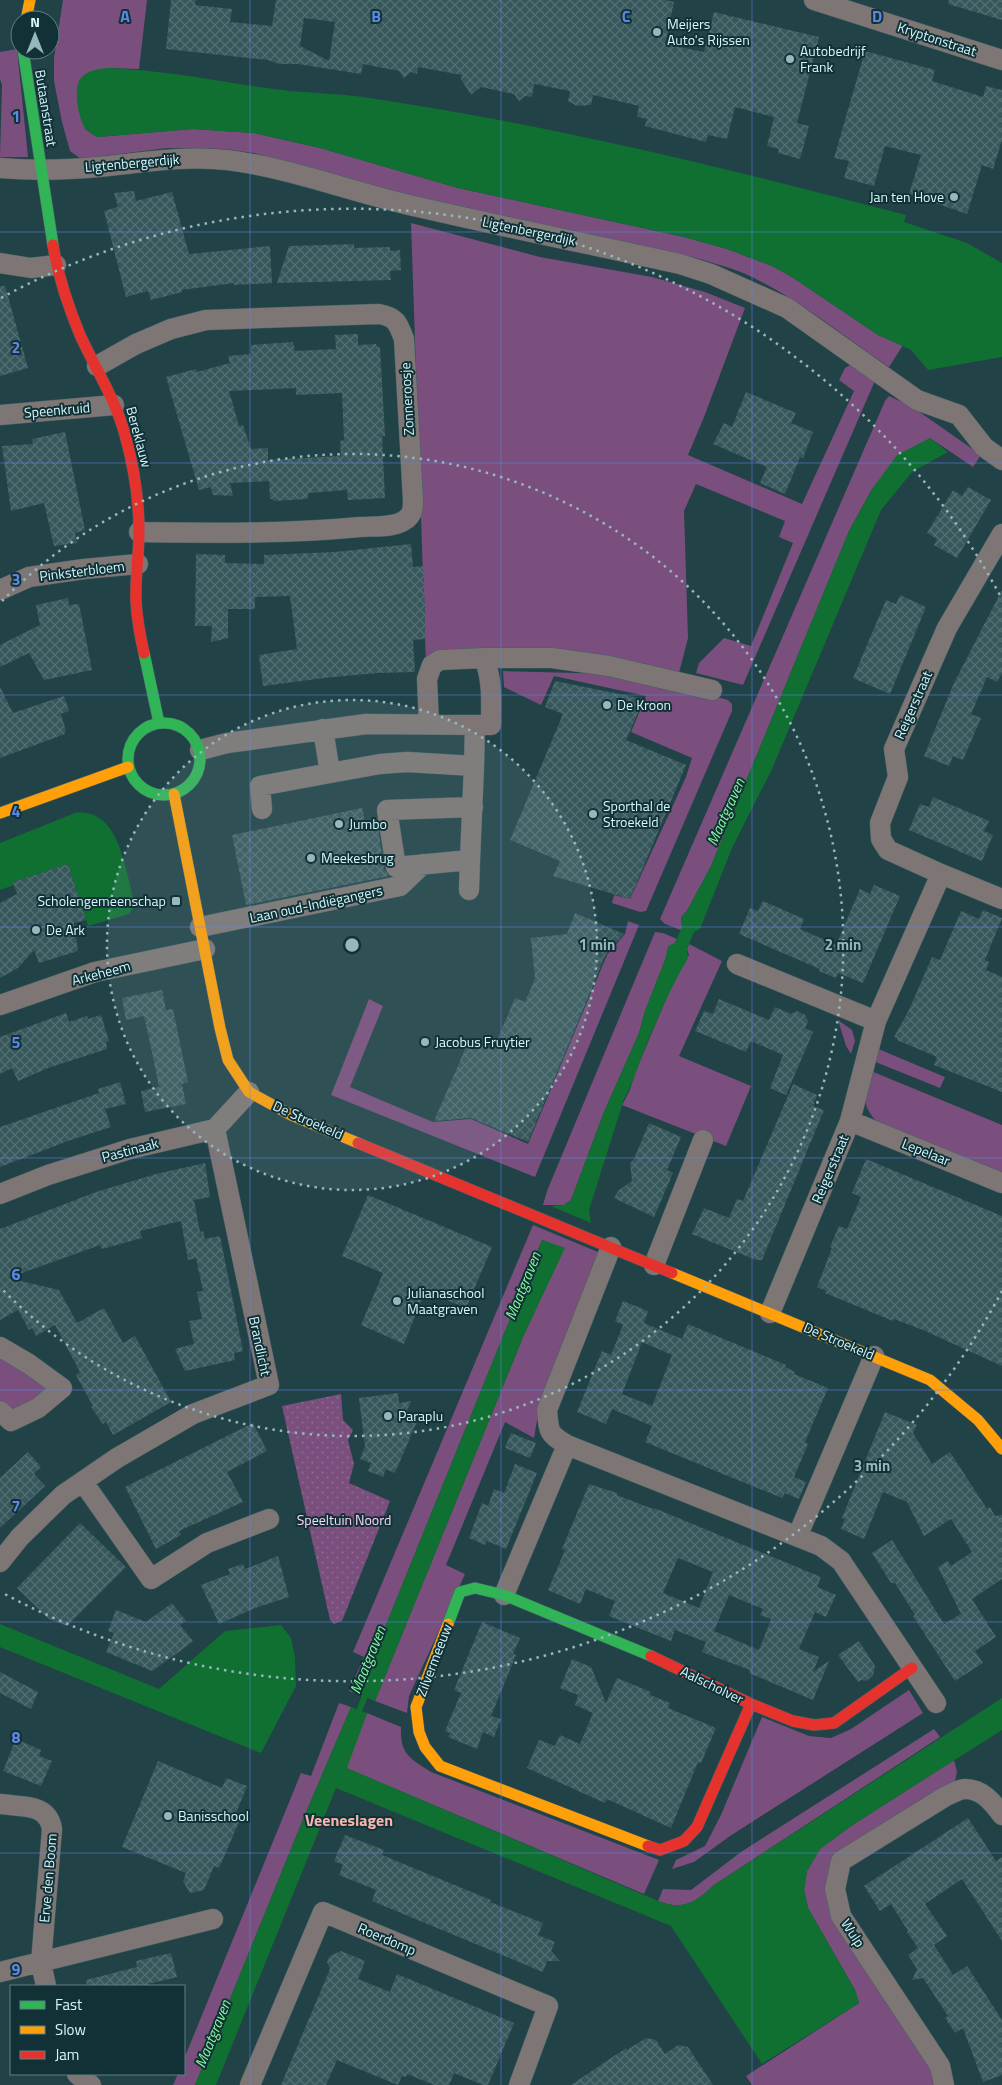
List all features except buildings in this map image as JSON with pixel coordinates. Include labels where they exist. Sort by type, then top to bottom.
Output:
[{"type":"street","name":"Kryptonstraat","points":[[814,0],[1002,60]]},
{"type":"street","name":"Butaanstraat","points":[[24,60],[40,170]]},
{"type":"street","name":"Ligtenbergerdijk","points":[[0,168],[40,170],[98,167],[160,160],[200,158],[227,160],[291,173],[416,207],[680,264],[719,277],[787,308],[916,400],[959,415],[984,447],[1002,460]]},
{"type":"street","name":"Bereklauw","points":[[40,170],[56,265],[67,301],[80,336],[97,366],[114,405],[125,434],[133,470],[138,500],[139,532],[136,600],[139,632],[159,723]]},
{"type":"street","points":[[0,263],[31,268],[56,265]]},
{"type":"street","name":"Zonneroosje","points":[[97,366],[136,344],[171,329],[206,320],[379,314],[390,316],[399,325],[404,338],[413,500],[412,513],[405,520],[392,525],[254,534],[139,532]]},
{"type":"street","name":"Speenkruid","points":[[0,414],[114,405]]},
{"type":"street","name":"Reigerstraat","points":[[770,1313],[850,1121],[876,1021],[941,874],[888,850],[880,839],[880,823],[898,776],[894,748],[947,628],[1002,534]]},
{"type":"street","name":"Pinksterbloem","points":[[0,590],[29,578],[84,569],[138,564]]},
{"type":"street","points":[[200,750],[227,743],[366,724],[491,725],[492,691],[490,674],[484,658]]},
{"type":"street","points":[[429,724],[427,679],[432,664],[440,660],[552,658],[609,666],[712,690]]},
{"type":"street","points":[[159,723],[170,723],[180,726],[192,736],[200,750],[199,767],[192,782],[184,790],[174,794],[162,795],[150,792],[136,782],[128,767],[131,743],[147,726],[159,723]]},
{"type":"street","points":[[469,890],[475,726]]},
{"type":"street","points":[[323,729],[330,773]]},
{"type":"street","points":[[262,809],[260,786],[380,764],[407,762],[474,766]]},
{"type":"street","points":[[0,813],[128,767]]},
{"type":"street","name":"De Stroekeld","points":[[174,794],[228,1060],[249,1092],[291,1115],[930,1380],[958,1400],[999,1438]]},
{"type":"street","points":[[470,860],[396,867],[387,810],[473,807]]},
{"type":"street","name":"Laan oud-Indiëgangers","points":[[200,927],[400,886],[422,864]]},
{"type":"street","points":[[941,874],[1002,899]]},
{"type":"street","name":"Arkeheem","points":[[0,1005],[94,972],[205,949]]},
{"type":"street","points":[[737,964],[876,1021]]},
{"type":"street","points":[[215,1129],[249,1092]]},
{"type":"street","name":"Lepelaar","points":[[850,1121],[1002,1183]]},
{"type":"street","name":"Pastinaak","points":[[0,1194],[48,1174],[130,1149],[215,1129]]},
{"type":"street","name":"Brandlicht","points":[[0,1562],[20,1537],[63,1495],[117,1458],[193,1414],[269,1385],[215,1129]]},
{"type":"street","points":[[654,1265],[703,1140]]},
{"type":"street","points":[[611,1247],[547,1410],[548,1427],[552,1437],[567,1445],[798,1535],[821,1546],[841,1561],[936,1703]]},
{"type":"street","points":[[0,1346],[62,1388],[38,1408],[11,1421],[0,1411]]},
{"type":"street","points":[[798,1535],[874,1356]]},
{"type":"street","points":[[504,1595],[567,1445]]},
{"type":"street","points":[[83,1482],[151,1579],[207,1543],[269,1519]]},
{"type":"street","name":"Zilvermeeuw","points":[[504,1595],[475,1588],[460,1592],[416,1707],[424,1748],[431,1759],[440,1766],[660,1850],[684,1841],[697,1827],[751,1704]]},
{"type":"street","name":"Aalscholver","points":[[504,1595],[659,1660],[751,1704],[793,1721],[814,1725],[834,1723],[912,1668]]},
{"type":"street","name":"Wulp","points":[[944,2085],[940,2066],[841,1916],[835,1889],[841,1861],[946,1796],[964,1789],[988,1797],[1002,1815]]},
{"type":"street","name":"Erve den Boom","points":[[0,1804],[42,1810],[51,1819],[52,1829],[41,1963],[46,1985]]},
{"type":"street","name":"Roerdomp","points":[[250,2085],[322,1912],[548,2006],[519,2085]]},
{"type":"street","points":[[0,1972],[213,1919]]},
{"type":"street","points":[[79,2075],[91,2085]]},
{"type":"green space","points":[[63,0],[147,0],[139,69],[107,68],[85,129],[98,137],[192,129],[254,133],[320,148],[458,188],[684,237],[727,249],[772,266],[792,277],[878,335],[903,345],[889,367],[780,292],[741,272],[693,257],[424,199],[254,153],[224,149],[167,148],[81,159],[70,151],[54,81],[54,60],[60,60],[60,19]]},
{"type":"green space","points":[[10,50],[10,60],[18,60],[28,157],[0,157],[2,85],[0,79],[0,52]]},
{"type":"green space","points":[[411,223],[540,257],[652,277],[705,292],[745,308],[688,455],[802,504],[854,391],[839,380],[845,368],[854,363],[872,376],[874,383],[743,685],[696,673],[699,663],[724,638],[751,646],[793,543],[779,537],[785,521],[696,484],[684,511],[688,638],[679,673],[647,666],[426,665]]},
{"type":"green space","points":[[889,396],[911,406],[981,455],[973,467],[930,438],[872,489],[849,531],[711,866],[688,909],[681,918],[681,930],[665,924],[660,919],[885,401]]},
{"type":"green space","points":[[503,671],[616,674],[703,693],[728,700],[732,704],[732,711],[646,911],[640,912],[612,903],[614,895],[630,899],[686,777],[692,758],[631,732],[646,696],[554,676],[541,705],[504,687]]},
{"type":"green space","points":[[628,921],[639,925],[535,1177],[331,1095],[369,999],[383,1006],[350,1087],[433,1122],[471,1119],[528,1144],[607,955],[625,934]]},
{"type":"green space","points":[[655,932],[677,939],[665,960],[645,1011],[639,1033],[604,1112],[571,1200],[564,1205],[543,1205],[547,1191]]},
{"type":"green space","points":[[689,944],[722,961],[679,1056],[751,1086],[726,1146],[622,1105],[630,1090],[635,1073],[672,985],[689,955],[687,949]]},
{"type":"green space","points":[[838,1020],[852,1030],[855,1041],[851,1054],[846,1046]]},
{"type":"green space","points":[[876,1048],[945,1077],[940,1088],[873,1061]]},
{"type":"green space","points":[[871,1071],[1002,1125],[1002,1173],[878,1123],[868,1110],[866,1104],[866,1093]]},
{"type":"green space","points":[[533,1225],[605,1255],[539,1409],[534,1438],[505,1422],[446,1565],[465,1574],[409,1696],[407,1713],[375,1701],[523,1337],[564,1248],[542,1240],[358,1694],[349,1691],[364,1657],[353,1652]]},
{"type":"green space","points":[[0,1354],[52,1389],[12,1413],[0,1403]]},
{"type":"green space","name":"Speeltuin Noord","points":[[341,1394],[343,1420],[353,1430],[348,1440],[354,1464],[349,1483],[390,1501],[342,1621],[334,1624],[330,1620],[282,1406]]},
{"type":"green space","points":[[909,1690],[923,1713],[730,1836],[694,1862],[672,1869],[676,1860],[705,1846],[721,1815],[762,1717],[809,1736],[831,1738],[851,1729]]},
{"type":"green space","points":[[339,1703],[351,1707],[195,2085],[173,2085],[178,2075],[185,2075],[185,2057],[301,1773],[311,1776]]},
{"type":"green space","points":[[367,1713],[401,1727],[402,1743],[407,1754],[431,1772],[659,1860],[644,1894],[346,1768]]},
{"type":"green space","points":[[934,1729],[940,1737],[714,1885],[695,1900],[682,1905],[658,1901],[663,1889],[691,1890],[741,1852]]},
{"type":"green space","points":[[954,1760],[957,1772],[954,1786],[836,1861],[827,1876],[829,1902],[945,2085],[752,2085],[746,2076],[859,2003],[855,1990],[808,1908],[804,1890],[807,1871],[820,1849],[851,1826]]},
{"type":"shaded area","points":[[107,68],[176,74],[290,91],[363,97],[500,120],[636,148],[906,215],[904,222],[967,243],[1002,263],[1002,357],[928,370],[911,350],[878,335],[792,277],[772,266],[727,249],[684,237],[458,188],[320,148],[254,133],[192,129],[97,137],[88,131],[82,123],[77,103],[77,88],[81,78],[87,73]]},
{"type":"shaded area","points":[[930,438],[948,452],[912,472],[881,510],[772,769],[732,848],[700,929],[694,932],[687,949],[688,958],[664,1004],[624,1099],[589,1210],[591,1223],[551,1206],[564,1205],[571,1200],[604,1112],[639,1033],[645,1011],[665,960],[668,946],[675,943],[682,927],[681,918],[688,909],[711,866],[849,531],[872,489],[897,455]]},
{"type":"shaded area","points":[[75,813],[90,814],[102,820],[111,830],[118,843],[134,900],[133,908],[129,914],[88,926],[68,864],[13,882],[14,885],[0,890],[0,843]]},
{"type":"shaded area","points":[[542,1240],[565,1248],[523,1337],[375,1701],[358,1694]]},
{"type":"shaded area","points":[[0,1624],[159,1689],[225,1631],[281,1625],[291,1638],[295,1658],[296,1686],[261,1753],[0,1647]]},
{"type":"shaded area","points":[[1002,1698],[1002,1730],[851,1826],[820,1849],[807,1871],[804,1890],[808,1908],[855,1990],[859,2003],[762,2064],[671,1926],[336,1788],[216,2085],[195,2085],[351,1707],[367,1713],[347,1768],[658,1901],[682,1905],[695,1900],[714,1885]]},
{"type":"waterway","name":"Maatgraven","points":[[357,1716],[367,1691]]},
{"type":"traffic: fast","points":[[25,60],[53,245]]},
{"type":"traffic: fast","points":[[144,653],[159,723]]},
{"type":"traffic: fast","points":[[164,723],[178,726],[190,733],[197,745],[200,759],[197,773],[190,785],[178,792],[164,795],[150,792],[138,785],[131,773],[128,759],[131,745],[138,733],[150,726],[164,723]]},
{"type":"traffic: fast","points":[[448,1624],[460,1592],[475,1588],[504,1595],[651,1656]]},
{"type":"traffic: slow","points":[[28,10],[30,0]]},
{"type":"traffic: slow","points":[[0,813],[128,767]]},
{"type":"traffic: slow","points":[[174,794],[228,1060],[249,1092],[291,1115],[358,1143]]},
{"type":"traffic: slow","points":[[672,1273],[930,1380],[978,1420],[1002,1449]]},
{"type":"traffic: slow","points":[[448,1624],[416,1707],[419,1732],[425,1747],[440,1766],[648,1846]]},
{"type":"traffic: jam","points":[[53,245],[71,313],[116,409],[131,459],[139,520],[136,601],[144,653]]},
{"type":"traffic: jam","points":[[358,1143],[672,1273]]},
{"type":"traffic: jam","points":[[651,1656],[751,1704],[793,1721],[814,1725],[834,1723],[912,1668]]},
{"type":"traffic: jam","points":[[648,1846],[660,1850],[684,1841],[697,1827],[751,1704]]},
{"type":"place","name":"Meijers Auto's Rijssen","points":[[657,32]]},
{"type":"place","name":"Autobedrijf Frank","points":[[790,59]]},
{"type":"place","name":"Jan ten Hove","points":[[954,197]]},
{"type":"place","name":"De Kroon","points":[[607,705]]},
{"type":"place","name":"Sporthal de Stroekeld","points":[[593,814]]},
{"type":"place","name":"Jumbo","points":[[339,824]]},
{"type":"place","name":"Meekesbrug","points":[[311,858]]},
{"type":"place","name":"Scholengemeenschap","points":[[176,901]]},
{"type":"place","name":"De Ark","points":[[36,930]]},
{"type":"place","name":"Jacobus Fruytier","points":[[425,1042]]},
{"type":"place","name":"Julianaschool Maatgraven","points":[[397,1301]]},
{"type":"place","name":"Paraplu","points":[[388,1416]]},
{"type":"place","name":"Banisschool","points":[[168,1816]]},
{"type":"district","name":"Veeneslagen","points":[[349,1820]]}]
